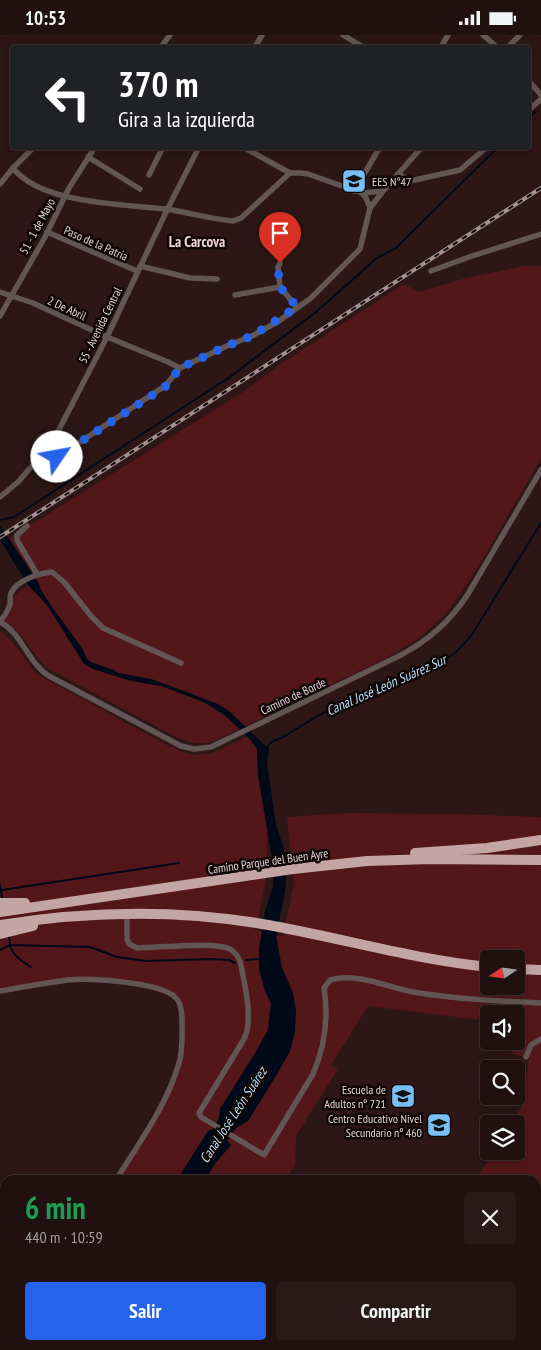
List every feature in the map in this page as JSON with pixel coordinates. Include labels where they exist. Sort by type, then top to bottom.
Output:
[{"type":"highway","points":[[367,861],[402,853],[487,848],[541,840]]},
{"type":"highway","name":"Camino Parque del Buen Ayre","points":[[0,912],[293,869],[367,861],[426,859],[541,860]]},
{"type":"highway","points":[[0,903],[69,901]]},
{"type":"highway","points":[[0,925],[76,916],[127,914],[188,915],[257,923],[413,957],[480,966]]},
{"type":"highway","points":[[0,934],[76,916]]},
{"type":"highway","points":[[525,969],[541,970]]},
{"type":"street","points":[[343,35],[354,38]]},
{"type":"street","points":[[483,35],[495,45]]},
{"type":"street","points":[[510,45],[520,35]]},
{"type":"street","points":[[531,84],[541,97],[531,108]]},
{"type":"street","points":[[0,184],[31,150]]},
{"type":"street","name":"51 - 1 de Mayo","points":[[0,316],[65,196],[93,150]]},
{"type":"street","points":[[149,175],[162,150]]},
{"type":"street","name":"55 - Avenida Central","points":[[0,497],[18,482],[44,454],[62,424],[107,337],[166,210],[197,150]]},
{"type":"street","points":[[248,150],[290,173],[308,174],[362,193],[383,191]]},
{"type":"street","points":[[354,191],[378,150]]},
{"type":"street","points":[[44,454],[53,458],[57,457],[165,387],[180,368],[252,336],[318,292],[360,249],[370,208],[419,150]]},
{"type":"street","points":[[398,174],[410,181],[456,171],[482,150]]},
{"type":"street","points":[[88,157],[140,189]]},
{"type":"street","points":[[13,168],[21,177],[48,191],[84,201],[166,210],[222,220],[242,218],[290,173]]},
{"type":"street","points":[[362,193],[370,208]]},
{"type":"street","name":"Paso de la Patria","points":[[47,232],[138,269],[190,278],[217,279]]},
{"type":"street","points":[[431,271],[541,233]]},
{"type":"street","points":[[280,263],[278,267],[280,287],[297,307]]},
{"type":"street","points":[[235,295],[280,287]]},
{"type":"street","name":"2 De Abril","points":[[0,292],[33,303],[180,368]]},
{"type":"street","name":"Camino de Borde","points":[[0,621],[14,633],[32,660],[44,673],[181,746],[203,749],[418,646],[456,612],[541,471]]},
{"type":"street","points":[[27,526],[18,533],[17,540],[36,574]]},
{"type":"street","points":[[0,621],[10,604],[12,591],[36,574],[52,572],[60,578],[103,628],[181,663]]},
{"type":"street","points":[[127,914],[127,939],[133,947],[199,945],[229,949],[237,955],[240,961],[248,1031],[200,1111],[201,1117],[264,1155],[313,1075],[319,1061],[326,1029],[327,1007],[324,988],[330,980],[356,979],[412,991],[472,1000],[541,1003]]},
{"type":"street","points":[[0,991],[79,979],[146,985],[161,988],[176,997],[182,1010],[180,1062],[169,1089],[119,1175]]},
{"type":"street","points":[[526,1057],[531,1045],[541,1039]]},
{"type":"shaded area","points":[[524,266],[541,266],[541,459],[475,572],[446,614],[419,638],[388,657],[245,726],[229,711],[191,693],[151,679],[118,673],[87,659],[82,648],[52,607],[8,539],[243,392],[282,363],[404,284],[419,292],[466,278]]},
{"type":"shaded area","points":[[28,585],[47,605],[85,664],[111,675],[158,685],[191,696],[212,707],[239,729],[208,743],[202,744],[186,741],[47,668],[38,659],[20,633],[4,621],[10,614],[15,595]]},
{"type":"shaded area","points":[[0,631],[10,640],[37,674],[169,746],[192,755],[212,753],[246,737],[250,739],[257,749],[258,775],[267,827],[267,873],[257,924],[254,929],[261,931],[265,991],[271,1003],[268,1030],[220,1109],[219,1118],[212,1131],[208,1131],[180,1175],[119,1175],[148,1127],[180,1062],[182,1010],[176,997],[161,988],[79,979],[0,991]]},
{"type":"shaded area","points":[[348,813],[541,817],[541,1175],[479,1175],[488,1160],[525,1160],[525,1115],[516,1115],[522,1105],[525,1105],[525,1085],[529,1058],[511,1054],[512,1050],[525,1050],[525,1005],[480,1005],[480,1020],[368,1006],[331,1065],[338,1069],[296,1136],[295,1165],[289,1175],[200,1175],[236,1128],[248,1121],[290,1051],[296,1011],[293,993],[282,968],[276,936],[283,935],[294,883],[287,817]]},
{"type":"water","name":"Canal José León Suárez","points":[[0,525],[38,582],[52,607],[82,648],[87,659],[118,673],[151,679],[218,704],[229,711],[269,749],[267,763],[276,825],[284,849],[286,878],[276,936],[282,968],[293,993],[296,1011],[295,1032],[290,1051],[277,1074],[248,1121],[236,1128],[227,1141],[231,1145],[214,1165],[209,1175],[180,1175],[208,1131],[212,1130],[219,1118],[220,1109],[268,1030],[271,1003],[265,991],[259,969],[259,949],[265,912],[273,886],[273,865],[258,775],[257,749],[250,739],[226,716],[206,703],[161,686],[131,681],[93,669],[84,664],[47,605],[28,585],[0,540]]},
{"type":"waterway","points":[[531,116],[535,112]]},
{"type":"waterway","points":[[0,520],[14,517],[230,377],[316,312],[377,258],[396,248],[495,150]]},
{"type":"waterway","name":"Canal José León Suárez Sur","points":[[266,749],[271,742],[285,736],[321,714],[395,681],[436,666],[455,653],[471,636],[541,523]]},
{"type":"waterway","points":[[2,890],[179,863]]},
{"type":"waterway","points":[[0,885],[2,898]]},
{"type":"waterway","points":[[9,937],[10,945],[90,947],[117,957],[146,961],[211,959],[229,960],[235,963]]},
{"type":"waterway","points":[[0,950],[10,945],[16,955],[31,967]]},
{"type":"waterway","points":[[246,960],[261,959]]},
{"type":"railway","points":[[0,537],[541,188]]},
{"type":"place","name":"EES N°47","points":[[354,181]]},
{"type":"place","name":"Escuela de Adultos nº 721","points":[[403,1096]]},
{"type":"place","name":"Centro Educativo Nivel Secundario nº 460","points":[[439,1125]]},
{"type":"district","name":"La Carcova","points":[[197,241]]},
{"type":"route","points":[[57,457],[165,387],[180,368],[252,336],[279,321],[297,307],[280,287],[278,267],[280,263]]}]
